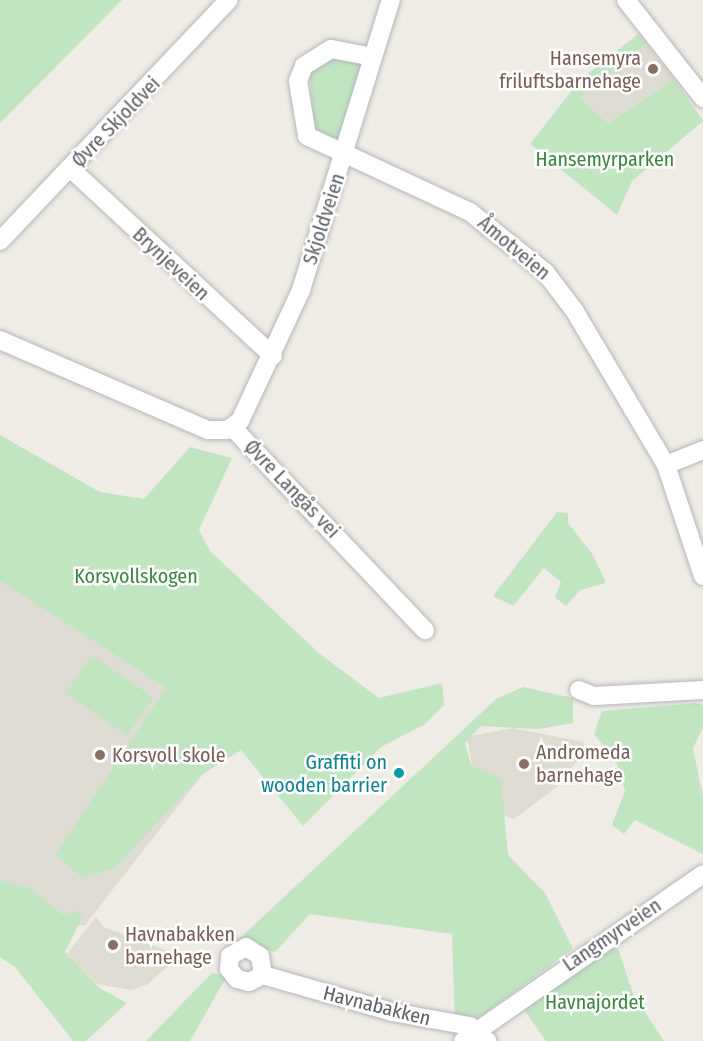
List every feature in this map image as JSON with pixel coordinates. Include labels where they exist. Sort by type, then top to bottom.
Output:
[{"type":"street","name":"Øvre Skjoldvei","points":[[0,241],[71,169],[229,0]]},
{"type":"street","name":"Skjoldveien","points":[[232,428],[248,411],[273,356],[344,154],[391,0]]},
{"type":"street","points":[[626,0],[703,98]]},
{"type":"street","name":"Åmotveien","points":[[373,57],[331,49],[300,74],[307,136],[470,212],[532,259],[569,302],[666,465],[703,576]]},
{"type":"street","name":"Brynjeveien","points":[[71,169],[273,356]]},
{"type":"street","name":"Øvre Langås vei","points":[[0,340],[208,430],[232,428],[425,630]]},
{"type":"street","points":[[666,465],[703,450]]},
{"type":"street","points":[[579,690],[594,696],[703,690]]},
{"type":"street","name":"Langmyrveien","points":[[463,1041],[483,1035],[703,874]]},
{"type":"street","name":"Havnabakken","points":[[263,975],[483,1035]]},
{"type":"shaded area","points":[[646,44],[674,79],[608,123],[580,96]]},
{"type":"shaded area","name":"Korsvoll skole","points":[[0,581],[191,704],[203,774],[85,925],[45,928],[0,902]]},
{"type":"shaded area","name":"Andromeda barnehage","points":[[513,728],[583,742],[585,750],[558,786],[514,819],[480,809],[467,737]]},
{"type":"shaded area","name":"Havnabakken barnehage","points":[[96,917],[104,927],[176,954],[176,959],[148,984],[131,990],[97,984],[67,954]]},
{"type":"green space","points":[[0,0],[122,0],[0,123]]},
{"type":"green space","name":"Hansemyrparken","points":[[638,34],[646,44],[580,97],[608,123],[674,79],[703,121],[632,181],[617,215],[530,144],[580,80]]},
{"type":"green space","points":[[332,53],[362,59],[363,67],[339,144],[315,133],[309,70]]},
{"type":"green space","name":"Korsvollskogen","points":[[0,435],[100,492],[144,499],[190,447],[232,458],[199,530],[210,551],[320,654],[379,698],[442,683],[444,705],[425,724],[381,747],[303,826],[241,750],[203,774],[115,868],[83,878],[55,855],[166,688],[0,581]]},
{"type":"green space","points":[[557,512],[568,513],[568,523],[593,555],[606,583],[580,590],[566,606],[555,597],[561,582],[544,568],[513,606],[493,596]]},
{"type":"green space","points":[[92,655],[153,698],[127,736],[66,693]]},
{"type":"green space","points":[[523,687],[573,698],[573,723],[539,729],[481,726],[465,743],[471,765],[501,779],[508,855],[545,893],[573,949],[481,1016],[455,1021],[452,934],[310,914],[275,952],[237,941],[496,699]]},
{"type":"green space","points":[[696,703],[703,705],[703,727],[693,748],[703,798],[703,854],[635,820],[624,834],[612,825],[625,791],[616,762],[594,734],[602,711]]},
{"type":"green space","points":[[0,880],[30,888],[63,915],[76,911],[83,916],[65,952],[101,989],[127,1003],[86,1041],[73,1041],[15,967],[0,957]]},
{"type":"green space","name":"Havnajordet","points":[[616,942],[633,994],[664,1041],[546,1041],[522,1007]]},
{"type":"green space","points":[[212,973],[227,976],[190,1041],[146,1041]]},
{"type":"place","name":"Hansemyra friluftsbarnehage","points":[[653,69]]},
{"type":"place","name":"Korsvoll skole","points":[[100,755]]},
{"type":"place","name":"Andromeda barnehage","points":[[524,764]]},
{"type":"place","name":"Graffiti on wooden barrier","points":[[399,773]]},
{"type":"place","name":"Havnabakken barnehage","points":[[113,945]]}]
